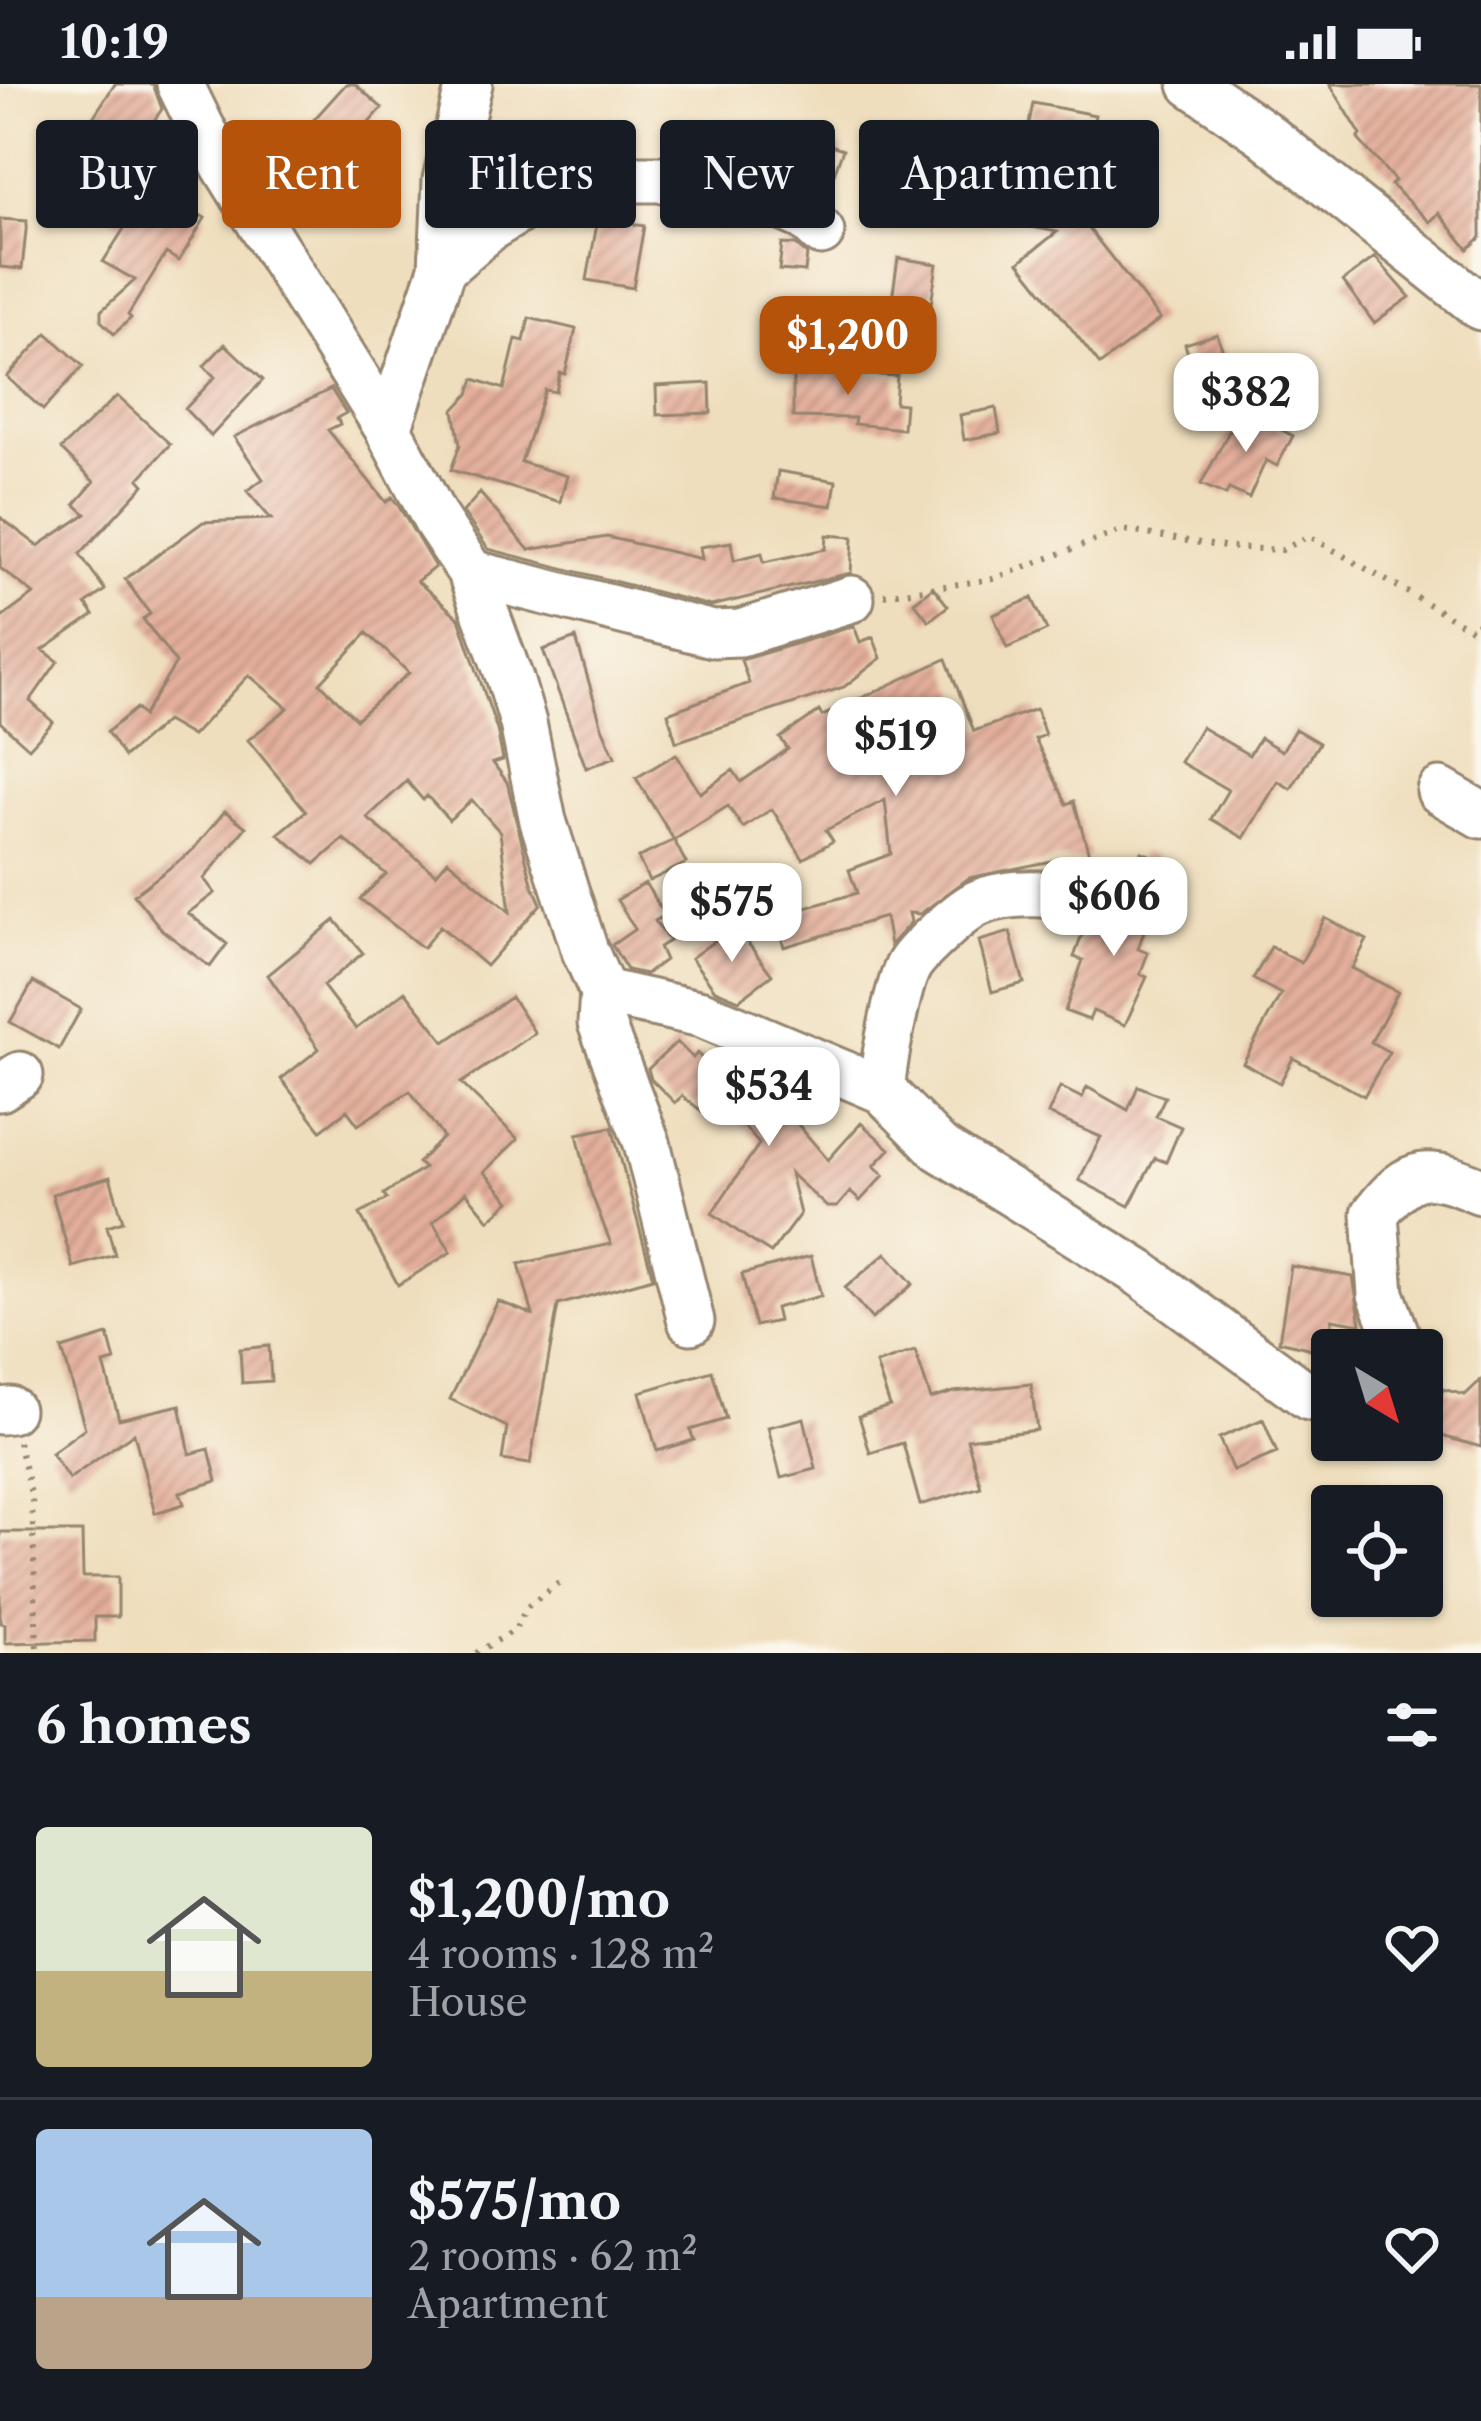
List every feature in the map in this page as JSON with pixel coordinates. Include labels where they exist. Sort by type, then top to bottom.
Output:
[{"type":"street","points":[[180,84],[202,129],[388,429],[470,573],[517,701],[544,821],[602,992],[601,1023],[647,1142],[691,1321]]},
{"type":"street","points":[[388,429],[442,269],[446,180],[469,84]]},
{"type":"street","points":[[1192,84],[1263,133],[1481,307]]},
{"type":"street","points":[[442,269],[491,227],[539,198],[569,183],[599,179],[716,179],[805,217],[821,232]]},
{"type":"street","points":[[470,573],[712,634],[740,633],[851,599]]},
{"type":"street","points":[[1440,791],[1481,814]]},
{"type":"street","points":[[882,1090],[883,1064],[909,964],[945,928],[977,903],[1025,895],[1115,899]]},
{"type":"street","points":[[602,992],[702,1014],[882,1090],[939,1148],[1140,1273],[1311,1397]]},
{"type":"street","points":[[1394,1329],[1381,1294],[1375,1214],[1395,1190],[1423,1175],[1443,1174],[1481,1191]]},
{"type":"path","points":[[851,599],[993,579],[1124,530],[1224,547],[1282,550],[1309,536],[1473,630],[1481,620]]},
{"type":"path","points":[[5,1410],[32,1498],[37,1653]]},
{"type":"path","points":[[476,1653],[515,1630],[527,1607],[560,1582]]},
{"type":"building","points":[[115,84],[153,84],[162,109],[154,120],[91,120]]},
{"type":"building","points":[[346,84],[355,84],[382,108],[371,120],[314,120]]},
{"type":"building","points":[[1330,84],[1481,84],[1481,237],[1468,249],[1439,213],[1430,222],[1391,185],[1395,181],[1358,139],[1361,135]]},
{"type":"building","points":[[1033,103],[1095,115],[1094,120],[1030,120]]},
{"type":"building","points":[[835,146],[843,149],[835,171]]},
{"type":"building","points":[[198,214],[205,218],[179,261],[166,253],[128,315],[131,318],[114,334],[101,321],[101,311],[135,280],[103,262],[124,228],[198,228]]},
{"type":"building","points":[[0,219],[27,221],[22,269],[0,267]]},
{"type":"building","points":[[644,226],[633,288],[587,280],[596,228]]},
{"type":"building","points":[[1038,228],[1088,228],[1160,319],[1100,365],[1019,262],[1057,232]]},
{"type":"building","points":[[782,244],[796,245],[807,254],[805,272],[779,270]]},
{"type":"building","points":[[1375,257],[1410,297],[1374,323],[1343,281]]},
{"type":"building","points":[[898,258],[937,264],[929,318],[890,313]]},
{"type":"building","points":[[529,318],[576,329],[565,374],[560,373],[556,392],[545,390],[521,462],[567,476],[560,502],[451,470],[460,445],[454,410],[469,394],[474,379],[504,389],[516,339],[524,341]]},
{"type":"building","points":[[47,333],[83,366],[43,410],[7,377]]},
{"type":"building","points":[[1217,334],[1225,357],[1192,367],[1185,344]]},
{"type":"building","points":[[225,344],[263,380],[211,436],[185,409],[215,377],[204,366]]},
{"type":"building","points":[[793,370],[897,376],[895,403],[905,404],[903,429],[854,424],[855,418],[793,417]]},
{"type":"building","points":[[710,383],[711,413],[657,415],[656,386]]},
{"type":"building","points":[[331,389],[346,413],[337,418],[340,424],[328,430],[386,502],[392,497],[435,567],[417,581],[459,618],[497,730],[503,760],[493,763],[507,782],[541,904],[486,966],[440,926],[423,948],[360,899],[386,874],[344,839],[315,864],[278,834],[306,811],[248,740],[288,708],[249,675],[192,736],[166,721],[124,757],[107,732],[136,708],[143,716],[176,663],[143,619],[150,614],[125,579],[203,522],[271,519],[247,491],[263,479],[234,437]],"holes":[[[367,633],[409,673],[356,719],[320,683]],[[407,781],[449,820],[472,800],[500,832],[510,912],[448,860],[436,874],[367,818]]]},
{"type":"building","points":[[117,396],[170,444],[139,479],[144,485],[80,554],[105,590],[86,604],[94,615],[43,650],[58,661],[30,701],[53,722],[29,748],[0,722],[0,619],[34,594],[0,568],[0,517],[38,546],[86,514],[75,504],[94,482],[61,449]]},
{"type":"building","points":[[996,408],[1000,433],[964,440],[960,415]]},
{"type":"building","points":[[1241,409],[1293,436],[1277,466],[1266,460],[1249,498],[1201,484]]},
{"type":"building","points":[[778,471],[836,481],[832,506],[774,498]]},
{"type":"building","points":[[480,493],[529,550],[607,537],[702,559],[700,547],[731,542],[734,560],[762,553],[764,562],[826,549],[827,535],[853,537],[851,573],[711,606],[488,549],[463,512]]},
{"type":"building","points":[[933,587],[948,606],[929,621],[914,602]]},
{"type":"building","points":[[1032,598],[1047,630],[1007,648],[993,615]]},
{"type":"building","points":[[854,626],[860,642],[873,637],[881,658],[844,687],[676,742],[668,713],[749,683],[741,660]]},
{"type":"building","points":[[576,638],[615,757],[586,768],[543,650]]},
{"type":"building","points":[[946,659],[974,731],[1036,709],[1045,735],[1035,739],[1067,804],[1074,801],[1090,858],[1067,862],[1066,858],[969,878],[920,914],[909,913],[911,922],[890,945],[885,917],[784,947],[778,926],[778,916],[857,893],[849,870],[891,854],[885,800],[826,830],[833,841],[803,859],[772,809],[743,828],[728,806],[674,840],[636,778],[676,754],[700,793],[733,770],[741,782],[788,749],[780,738],[819,711],[822,716]]},
{"type":"building","points":[[1201,727],[1249,755],[1260,738],[1282,751],[1295,729],[1319,743],[1291,789],[1278,781],[1244,838],[1211,819],[1228,790],[1180,762]]},
{"type":"building","points":[[225,811],[246,827],[204,879],[215,893],[188,913],[227,944],[210,967],[162,930],[134,895],[192,851]]},
{"type":"building","points":[[674,840],[686,863],[649,881],[638,858]]},
{"type":"building","points":[[1142,852],[1164,861],[1137,921],[1146,925],[1138,949],[1148,953],[1140,974],[1147,977],[1125,1025],[1093,1011],[1089,1020],[1065,1011],[1083,960],[1074,957],[1086,924],[1102,926],[1103,937],[1108,927],[1125,925],[1138,914],[1140,890],[1130,878]]},
{"type":"building","points":[[645,883],[665,915],[655,921],[669,941],[659,947],[665,960],[646,974],[627,970],[612,945],[635,929],[617,900]]},
{"type":"building","points":[[1325,918],[1367,940],[1352,968],[1398,992],[1371,1042],[1389,1052],[1364,1096],[1293,1058],[1280,1083],[1243,1063],[1281,994],[1253,979],[1271,947],[1301,963]]},
{"type":"building","points":[[335,920],[363,953],[323,986],[356,1029],[405,991],[445,1042],[511,997],[535,1033],[461,1083],[518,1139],[484,1172],[510,1201],[489,1220],[466,1192],[433,1222],[451,1252],[398,1285],[360,1214],[424,1168],[418,1163],[443,1137],[410,1091],[358,1125],[347,1110],[321,1130],[281,1079],[319,1049],[268,975]]},
{"type":"building","points":[[735,926],[772,975],[739,1000],[715,990],[691,958]]},
{"type":"building","points":[[1010,932],[1024,983],[992,992],[979,941]]},
{"type":"building","points":[[33,982],[81,1009],[59,1049],[10,1022]]},
{"type":"building","points":[[677,1042],[712,1069],[721,1057],[779,1102],[828,1160],[861,1123],[890,1149],[874,1166],[884,1175],[860,1201],[850,1192],[837,1207],[827,1207],[790,1173],[800,1214],[771,1253],[747,1238],[712,1213],[759,1144],[728,1107],[716,1122],[682,1096],[675,1103],[651,1079],[648,1069]]},
{"type":"building","points":[[1138,1086],[1165,1097],[1156,1116],[1181,1127],[1166,1162],[1155,1158],[1129,1206],[1079,1180],[1101,1137],[1048,1114],[1060,1087],[1082,1098],[1087,1087],[1128,1110]]},
{"type":"building","points":[[612,1127],[653,1278],[558,1305],[530,1464],[502,1460],[507,1427],[450,1399],[498,1301],[533,1315],[519,1264],[611,1244],[590,1190],[577,1134]]},
{"type":"building","points":[[110,1177],[123,1221],[107,1226],[115,1255],[73,1267],[52,1194]]},
{"type":"building","points":[[886,1253],[913,1284],[872,1319],[845,1288]]},
{"type":"building","points":[[811,1256],[821,1296],[775,1308],[778,1321],[755,1326],[742,1274]]},
{"type":"building","points":[[1291,1266],[1353,1277],[1361,1324],[1332,1319],[1332,1329],[1311,1329],[1311,1349],[1279,1341]]},
{"type":"building","points":[[108,1335],[115,1361],[104,1364],[119,1419],[180,1405],[190,1454],[209,1449],[217,1481],[180,1492],[184,1504],[155,1513],[134,1433],[69,1479],[51,1453],[85,1428],[62,1349]]},
{"type":"building","points":[[269,1346],[271,1381],[242,1383],[240,1349]]},
{"type":"building","points":[[915,1351],[931,1399],[1031,1384],[1037,1430],[967,1439],[981,1487],[920,1505],[903,1443],[870,1453],[859,1416],[890,1406],[876,1364]]},
{"type":"building","points":[[712,1371],[726,1419],[690,1430],[694,1440],[657,1451],[640,1392]]},
{"type":"building","points":[[1481,1380],[1481,1447],[1443,1436],[1443,1389],[1465,1395]]},
{"type":"building","points":[[804,1418],[816,1469],[781,1478],[768,1427]]},
{"type":"building","points":[[1263,1419],[1277,1453],[1233,1471],[1219,1438]]},
{"type":"building","points":[[0,1532],[82,1532],[83,1577],[118,1577],[118,1617],[95,1617],[95,1641],[5,1643],[5,1624],[0,1623]]}]
